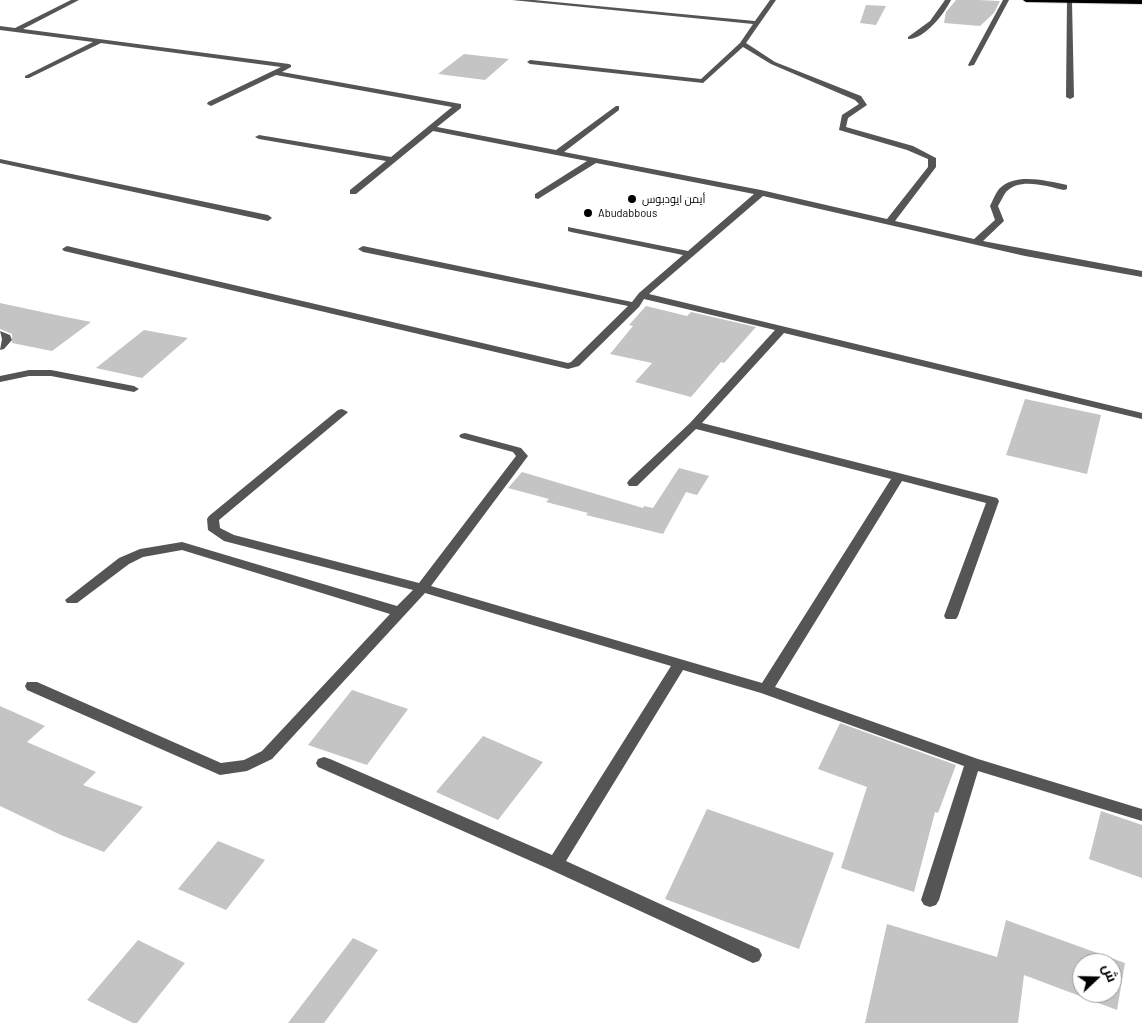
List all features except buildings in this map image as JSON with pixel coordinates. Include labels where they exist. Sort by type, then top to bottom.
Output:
[{"type":"main road","points":[[1026,0],[1142,2]]},
{"type":"street","points":[[16,30],[76,0]]},
{"type":"street","points":[[515,0],[758,23]]},
{"type":"street","points":[[530,62],[703,81],[742,44],[773,0]]},
{"type":"street","points":[[910,38],[935,21],[942,14],[948,0]]},
{"type":"street","points":[[971,65],[1006,0]]},
{"type":"street","points":[[1070,1],[1070,97]]},
{"type":"street","points":[[0,28],[289,66],[211,104]]},
{"type":"street","points":[[27,77],[101,41]]},
{"type":"street","points":[[742,44],[773,64],[858,98],[863,105],[845,117],[842,128],[857,134],[900,144],[932,158],[932,167],[889,222]]},
{"type":"street","points":[[275,73],[458,106],[353,192]]},
{"type":"street","points":[[558,152],[616,108]]},
{"type":"street","points":[[431,128],[761,193],[976,242],[1142,274]]},
{"type":"street","points":[[259,137],[391,159]]},
{"type":"street","points":[[538,196],[595,160]]},
{"type":"street","points":[[0,161],[268,218]]},
{"type":"street","points":[[976,242],[1000,220],[994,206],[1002,190],[1010,185],[1028,182],[1064,187]]},
{"type":"street","points":[[67,249],[561,366],[575,364],[635,305],[642,295],[761,193]]},
{"type":"street","points":[[571,228],[689,254]]},
{"type":"street","points":[[363,249],[635,305]]},
{"type":"street","points":[[642,295],[1142,416]]},
{"type":"street","points":[[634,483],[694,425],[783,328]]},
{"type":"street","points":[[0,334],[6,337],[7,340],[0,347]]},
{"type":"street","points":[[0,379],[29,373],[51,373],[134,389]]},
{"type":"street","points":[[342,412],[213,519],[214,530],[230,538],[422,588],[766,689],[973,763],[1142,815]]},
{"type":"street","points":[[694,425],[993,501],[951,616]]},
{"type":"street","points":[[32,686],[220,769],[247,765],[267,755],[422,588],[522,456],[517,450],[465,436]]},
{"type":"street","points":[[766,689],[899,476]]},
{"type":"street","points":[[72,600],[124,561],[140,553],[182,546],[400,612]]},
{"type":"street","points":[[555,864],[680,663]]},
{"type":"street","points":[[324,763],[555,864],[754,955]]},
{"type":"street","points":[[930,900],[973,763]]},
{"type":"place","name":"أيمن ايودبوس","points":[[632,199]]},
{"type":"place","name":"Abudabbous","points":[[588,213]]}]
